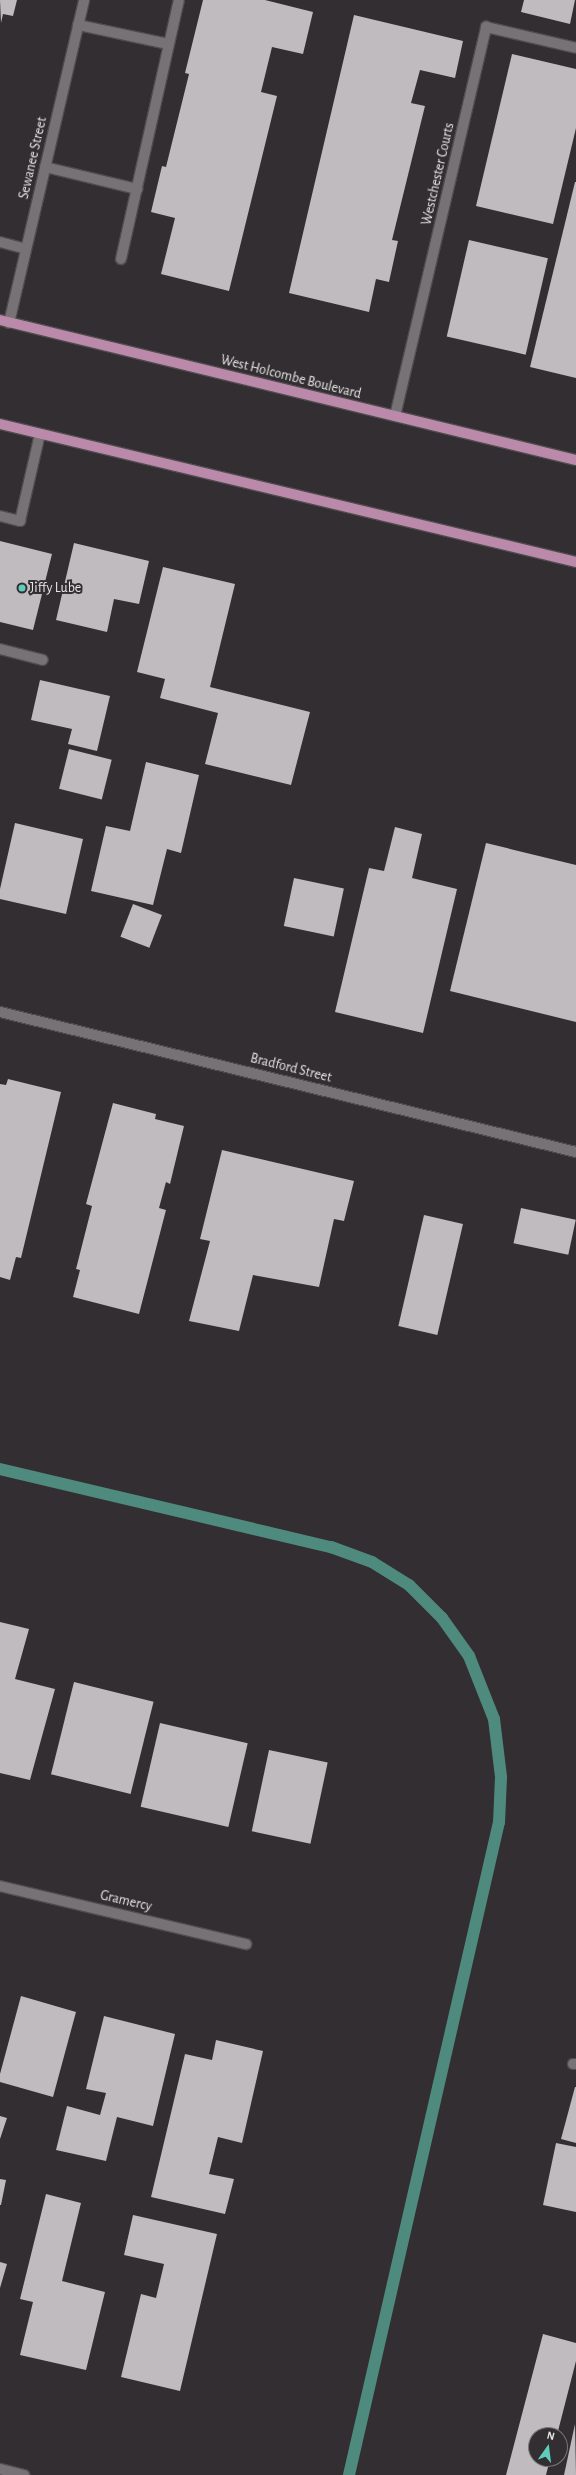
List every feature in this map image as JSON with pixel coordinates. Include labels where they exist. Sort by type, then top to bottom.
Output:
[{"type":"main road","name":"West Holcombe Boulevard","points":[[4,322],[576,460]]},
{"type":"main road","points":[[0,328],[4,322]]},
{"type":"main road","points":[[0,424],[576,562]]},
{"type":"street","name":"Sewanee Street","points":[[4,322],[26,249],[84,0]]},
{"type":"street","points":[[121,259],[178,0]]},
{"type":"street","points":[[78,25],[168,44]]},
{"type":"street","name":"Westchester Courts","points":[[395,416],[486,27],[576,48]]},
{"type":"street","points":[[45,167],[136,189]]},
{"type":"street","points":[[0,242],[26,249]]},
{"type":"street","points":[[0,516],[20,521],[40,434]]},
{"type":"street","points":[[0,649],[43,660]]},
{"type":"street","name":"Bradford Street","points":[[0,1012],[576,1152]]},
{"type":"street","name":"Gramercy","points":[[0,1886],[246,1944]]},
{"type":"street","points":[[0,2469],[24,2475]]},
{"type":"building","points":[[0,0],[17,0],[13,16],[3,14],[1,23]]},
{"type":"building","points":[[203,0],[265,0],[313,12],[303,54],[272,47],[261,92],[277,96],[229,291],[161,274],[175,218],[151,212],[162,166],[166,167],[189,74],[185,73]]},
{"type":"building","points":[[524,0],[575,0],[570,24],[521,12]]},
{"type":"building","points":[[354,15],[463,41],[455,78],[420,70],[411,103],[425,106],[392,240],[398,241],[389,282],[376,279],[369,312],[289,293]]},
{"type":"building","points":[[512,54],[576,69],[576,128],[553,224],[476,206]]},
{"type":"building","points":[[576,182],[576,378],[530,367]]},
{"type":"building","points":[[469,240],[548,258],[526,355],[447,336]]},
{"type":"building","name":"Jiffy Lube","points":[[0,541],[52,554],[33,630],[0,622]]},
{"type":"building","points":[[74,543],[149,561],[139,604],[114,599],[107,632],[56,620]]},
{"type":"building","points":[[163,567],[235,584],[210,687],[310,712],[291,785],[205,764],[218,713],[160,698],[165,679],[137,672]]},
{"type":"building","points":[[40,680],[110,696],[97,751],[68,744],[72,729],[31,720]]},
{"type":"building","points":[[69,749],[112,760],[102,799],[59,789]]},
{"type":"building","points":[[146,762],[199,775],[181,853],[167,849],[153,905],[91,891],[106,826],[130,831]]},
{"type":"building","points":[[15,823],[83,839],[66,914],[0,899],[0,889]]},
{"type":"building","points":[[395,827],[422,834],[412,878],[457,889],[423,1033],[335,1012],[369,868],[384,871]]},
{"type":"building","points":[[486,843],[576,865],[576,1022],[450,991]]},
{"type":"building","points":[[294,878],[344,889],[334,937],[284,926]]},
{"type":"building","points":[[133,904],[162,915],[149,948],[120,937]]},
{"type":"building","points":[[8,1079],[61,1092],[21,1258],[16,1257],[10,1280],[0,1277],[0,1084],[6,1085]]},
{"type":"building","points":[[113,1103],[156,1114],[155,1119],[184,1126],[170,1184],[166,1182],[159,1208],[166,1210],[139,1314],[73,1297],[80,1270],[76,1269],[92,1206],[86,1204]]},
{"type":"building","points":[[222,1150],[354,1181],[344,1221],[334,1219],[319,1287],[253,1275],[239,1331],[189,1321],[210,1241],[200,1239]]},
{"type":"building","points":[[521,1208],[576,1220],[568,1255],[514,1243]]},
{"type":"building","points":[[424,1215],[463,1224],[437,1335],[398,1326]]},
{"type":"building","points":[[0,1622],[29,1629],[15,1679],[55,1689],[30,1780],[0,1773]]},
{"type":"building","points":[[74,1682],[154,1702],[131,1794],[51,1774]]},
{"type":"building","points":[[160,1723],[248,1743],[228,1827],[141,1807]]},
{"type":"building","points":[[269,1750],[328,1762],[310,1844],[252,1831]]},
{"type":"building","points":[[21,1996],[76,2012],[53,2097],[0,2082],[0,2074]]},
{"type":"building","points":[[104,2016],[175,2034],[153,2126],[117,2117],[106,2161],[56,2150],[67,2106],[100,2115],[106,2093],[86,2089]]},
{"type":"building","points":[[216,2040],[263,2051],[242,2143],[218,2137],[209,2174],[234,2179],[225,2214],[151,2197],[185,2054],[212,2060]]},
{"type":"building","points":[[576,2087],[576,2143],[561,2139]]},
{"type":"building","points":[[0,2116],[7,2118],[0,2139]]},
{"type":"building","points":[[556,2143],[576,2147],[576,2212],[543,2205]]},
{"type":"building","points":[[0,2179],[6,2180],[1,2205],[0,2205]]},
{"type":"building","points":[[46,2194],[81,2203],[62,2281],[105,2292],[86,2370],[20,2355],[33,2302],[20,2299]]},
{"type":"building","points":[[133,2215],[217,2234],[180,2391],[121,2377],[141,2294],[156,2298],[164,2264],[124,2255]]},
{"type":"building","points":[[0,2262],[7,2264],[0,2288]]},
{"type":"building","points":[[543,2334],[576,2343],[576,2361],[559,2427],[528,2427],[528,2467],[548,2467],[546,2475],[506,2475]]},
{"type":"building","points":[[575,2424],[576,2475],[564,2475],[566,2467],[568,2467],[568,2456]]},
{"type":"waterway","points":[[0,1469],[331,1547],[372,1562],[409,1585],[442,1618],[469,1656],[494,1719],[501,1777],[499,1822],[349,2475]]},
{"type":"place","name":"Jiffy Lube","points":[[22,588]]}]
